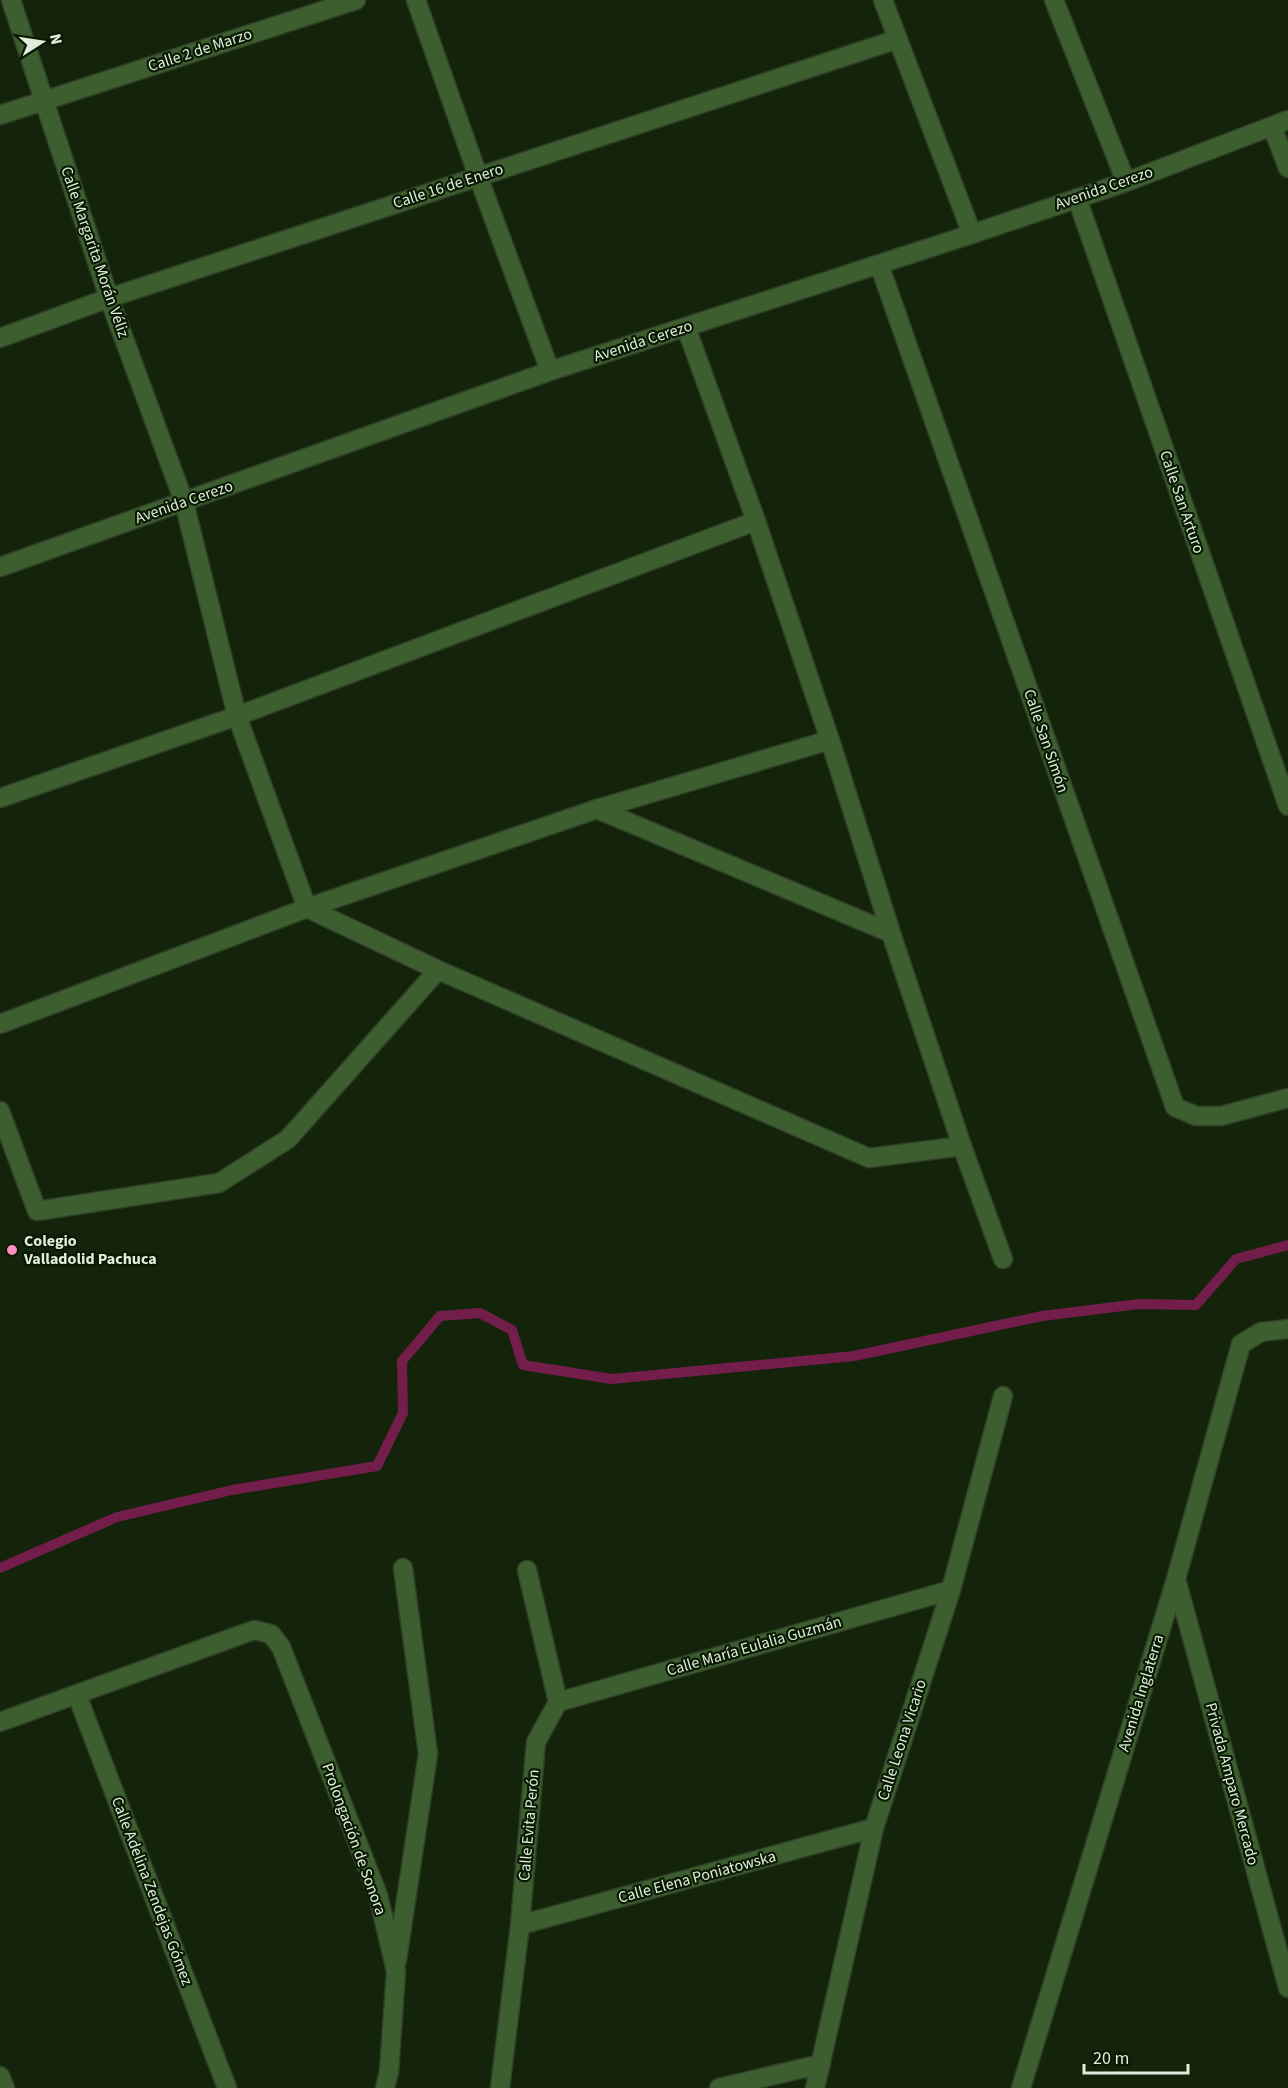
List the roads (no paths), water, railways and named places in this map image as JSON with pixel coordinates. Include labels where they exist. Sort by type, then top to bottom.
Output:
[{"type":"street","name":"Calle Margarita Morán Véliz","points":[[11,0],[109,298],[184,502],[237,716],[307,908]]},
{"type":"street","name":"Calle 2 de Marzo","points":[[0,115],[356,0]]},
{"type":"street","points":[[416,0],[550,371]]},
{"type":"street","points":[[883,0],[972,234]]},
{"type":"street","points":[[1054,0],[1126,182]]},
{"type":"street","name":"Calle 16 de Enero","points":[[0,338],[109,298],[898,39]]},
{"type":"street","points":[[1280,123],[1288,168]]},
{"type":"street","name":"Avenida Cerezo","points":[[0,567],[550,371],[1126,182],[1280,123]]},
{"type":"street","name":"Calle San Arturo","points":[[1077,198],[1288,806]]},
{"type":"street","name":"Calle San Simón","points":[[879,264],[1175,1107],[1196,1116],[1221,1116],[1288,1098]]},
{"type":"street","points":[[686,327],[756,521],[962,1146],[1003,1259]]},
{"type":"street","points":[[0,798],[237,716],[756,521]]},
{"type":"street","points":[[0,1024],[307,908],[597,809],[830,740]]},
{"type":"street","points":[[597,809],[891,933]]},
{"type":"street","points":[[307,908],[438,970],[869,1158],[962,1146]]},
{"type":"street","points":[[0,1111],[38,1211],[219,1183],[288,1139],[438,970]]},
{"type":"street","name":"Avenida Inglaterra","points":[[1021,2088],[1176,1579],[1241,1344],[1261,1332],[1288,1329]]},
{"type":"street","name":"Calle Leona Vicario","points":[[815,2088],[874,1828],[951,1590],[1003,1396]]},
{"type":"street","points":[[396,1971],[428,1754],[403,1568]]},
{"type":"street","points":[[527,1570],[558,1702]]},
{"type":"street","name":"Privada Amparo Mercado","points":[[1176,1579],[1288,1988]]},
{"type":"street","name":"Calle María Eulalia Guzmán","points":[[558,1702],[951,1590]]},
{"type":"street","name":"Prolongación de Sonora","points":[[77,1695],[254,1630],[271,1634],[281,1647],[378,1895],[396,1971],[389,2072],[384,2088]]},
{"type":"street","points":[[0,1722],[77,1695]]},
{"type":"street","name":"Calle Adelina Zendejas Gómez","points":[[77,1695],[227,2088]]},
{"type":"street","name":"Calle Evita Perón","points":[[500,2088],[520,1925],[536,1742],[558,1702]]},
{"type":"street","name":"Calle Elena Poniatowska","points":[[520,1925],[874,1828]]},
{"type":"street","points":[[719,2088],[821,2064]]},
{"type":"street","points":[[0,2076],[4,2088]]},
{"type":"waterway","points":[[0,1568],[117,1517],[232,1490],[377,1466],[403,1413],[402,1361],[440,1316],[480,1313],[512,1330],[523,1365],[612,1379],[854,1356],[1042,1316],[1139,1304],[1196,1305],[1236,1259],[1288,1245]]},
{"type":"place","name":"Colegio Valladolid Pachuca","points":[[12,1250]]}]
